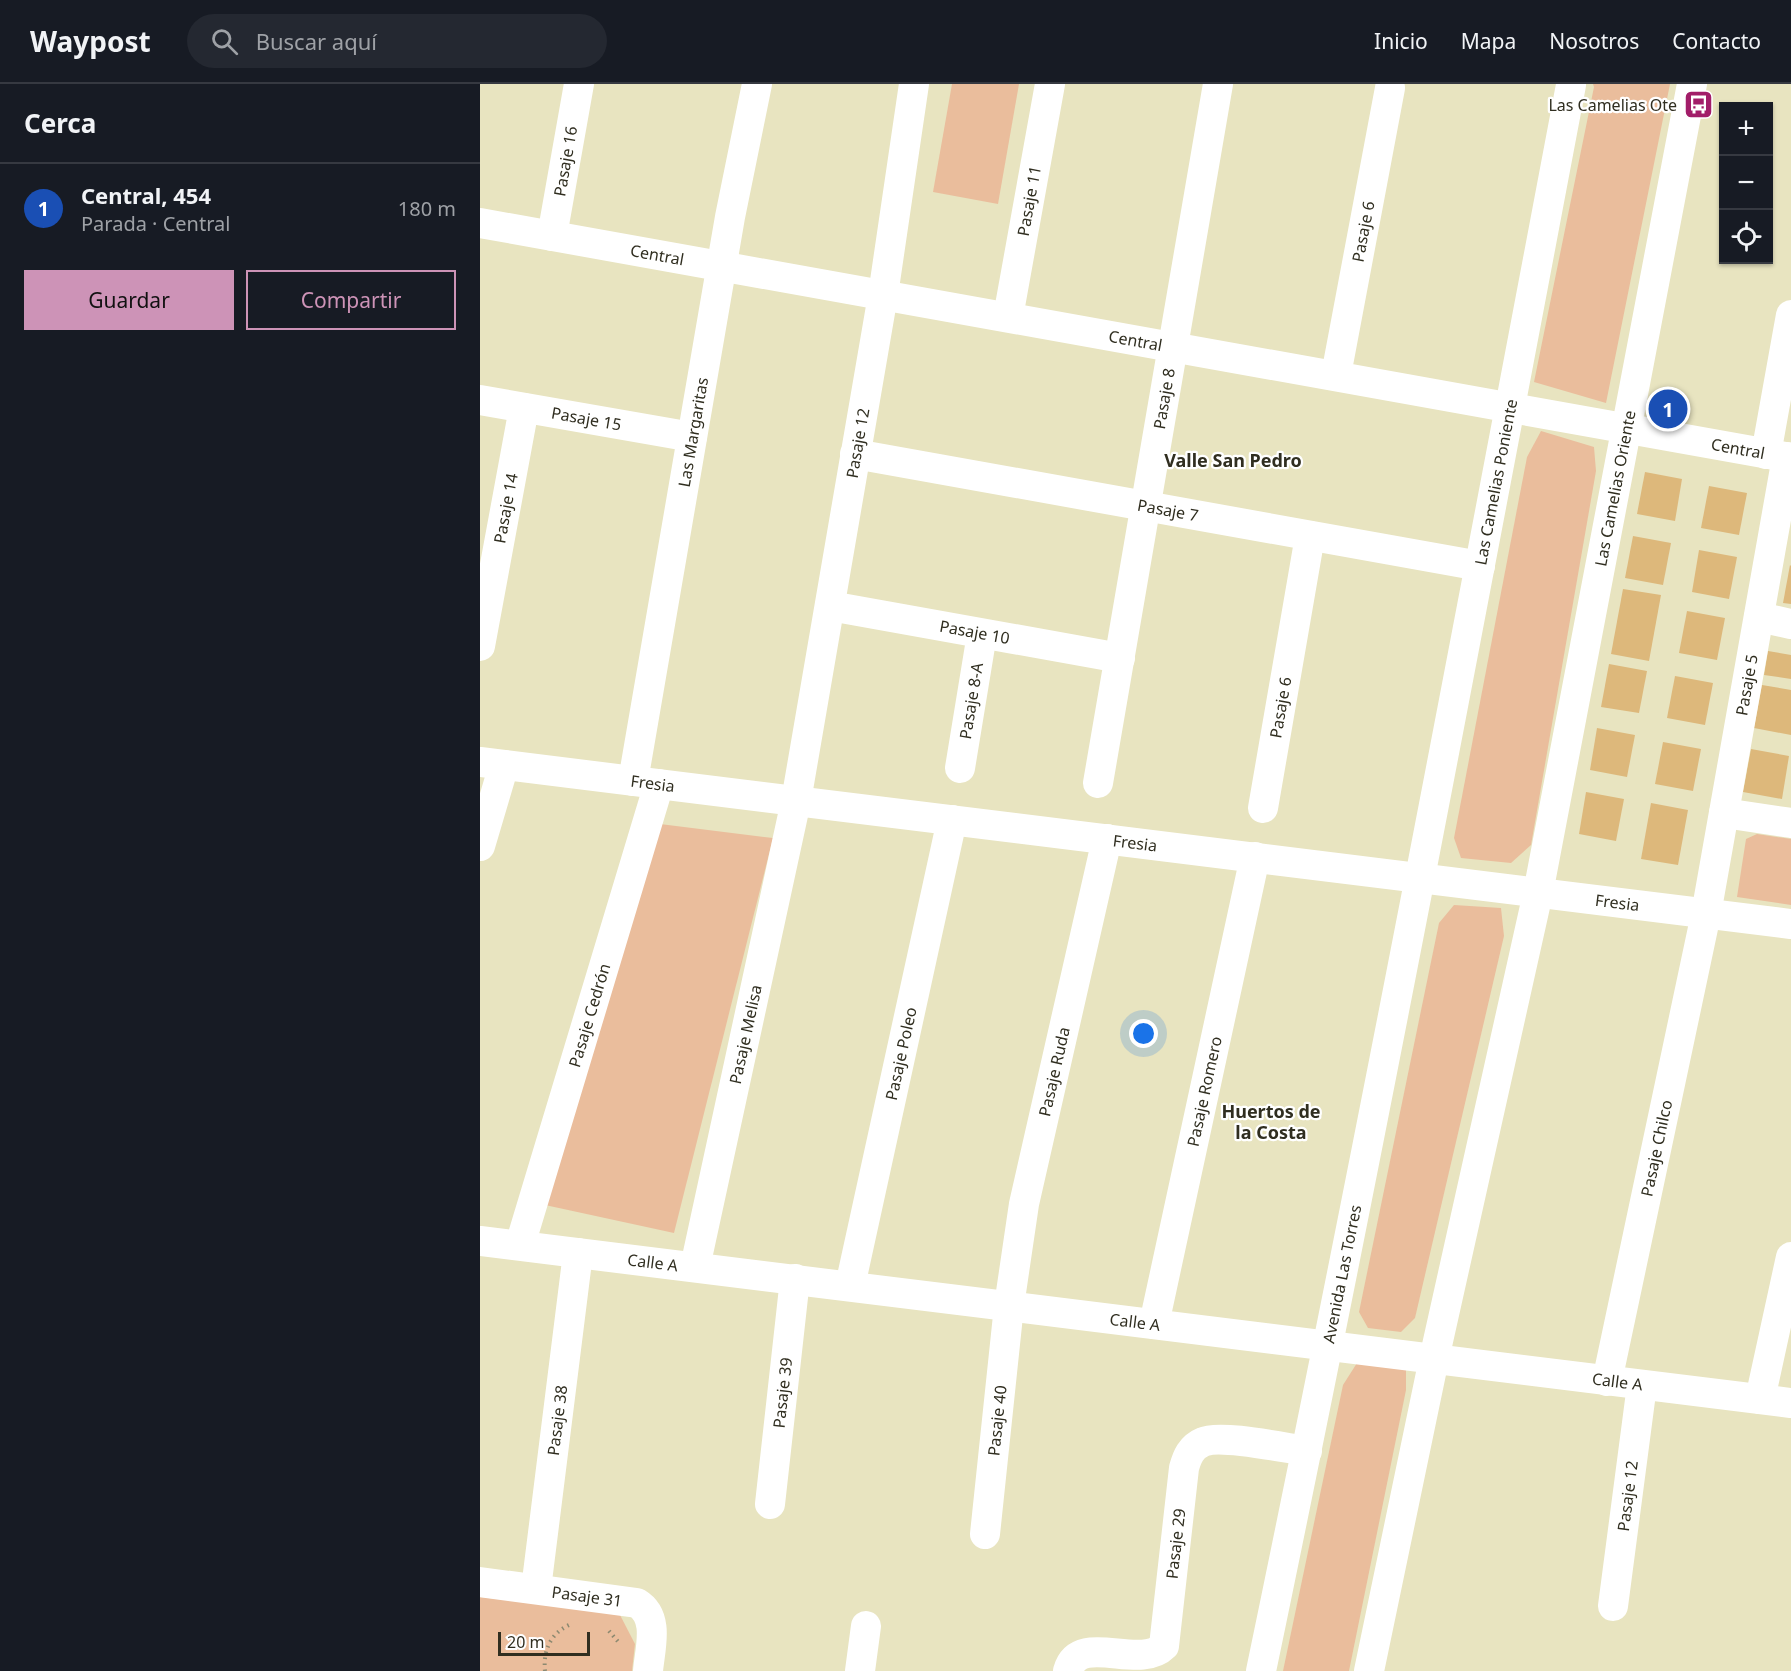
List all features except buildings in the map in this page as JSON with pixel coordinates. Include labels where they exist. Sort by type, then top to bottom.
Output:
[{"type":"street","name":"Pasaje 16","points":[[552,236],[579,84]]},
{"type":"street","name":"Las Margaritas","points":[[646,782],[692,437],[721,266],[757,84]]},
{"type":"street","name":"Pasaje 12","points":[[796,801],[883,295],[914,84]]},
{"type":"street","name":"Pasaje 11","points":[[1008,317],[1050,84]]},
{"type":"street","name":"Pasaje 8","points":[[1098,783],[1218,84]]},
{"type":"street","name":"Las Camelias Oriente","points":[[1538,893],[1692,84]]},
{"type":"street","name":"Las Camelias Poniente","points":[[1420,878],[1571,85]]},
{"type":"street","name":"Pasaje 6","points":[[1336,375],[1390,88]]},
{"type":"street","name":"Central","points":[[480,224],[1781,456]]},
{"type":"street","name":"Pasaje 5","points":[[1706,914],[1759,617],[1781,456],[1791,315]]},
{"type":"street","name":"Pasaje 15","points":[[480,400],[692,437]]},
{"type":"street","name":"Pasaje 14","points":[[480,646],[524,408]]},
{"type":"street","name":"Pasaje 7","points":[[855,454],[1480,566]]},
{"type":"street","name":"Pasaje 6","points":[[1263,808],[1310,536]]},
{"type":"street","name":"Pasaje 10","points":[[830,606],[1120,658]]},
{"type":"street","points":[[1759,617],[1791,624]]},
{"type":"street","name":"Pasaje 8-A","points":[[960,768],[982,634]]},
{"type":"street","name":"Fresia","points":[[492,763],[1791,924]]},
{"type":"street","points":[[480,846],[492,763]]},
{"type":"street","name":"Pasaje Cedrón","points":[[520,1245],[646,782]]},
{"type":"street","name":"Pasaje Melisa","points":[[695,1267],[796,801]]},
{"type":"street","points":[[1724,813],[1791,823]]},
{"type":"street","name":"Pasaje Poleo","points":[[850,1286],[952,820]]},
{"type":"street","name":"Pasaje Ruda","points":[[1009,1306],[1024,1204],[1107,839]]},
{"type":"street","name":"Pasaje Romero","points":[[1154,1324],[1254,857]]},
{"type":"street","name":"Avenida Las Torres","points":[[1261,1671],[1329,1346],[1420,878]]},
{"type":"street","points":[[1369,1671],[1434,1359],[1538,893]]},
{"type":"street","name":"Pasaje Chilco","points":[[1607,1381],[1706,914]]},
{"type":"street","name":"Calle A","points":[[480,1240],[1791,1403]]},
{"type":"street","name":"Pasaje 38","points":[[536,1589],[578,1252]]},
{"type":"street","points":[[1760,1399],[1791,1257]]},
{"type":"street","name":"Pasaje 39","points":[[770,1504],[795,1279]]},
{"type":"street","name":"Pasaje 40","points":[[985,1534],[1009,1306]]},
{"type":"street","name":"Pasaje 12","points":[[1613,1606],[1642,1385]]},
{"type":"street","name":"Pasaje 29","points":[[1068,1671],[1069,1665],[1084,1654],[1143,1658],[1158,1653],[1164,1646],[1184,1468],[1195,1447],[1202,1442],[1219,1440],[1307,1451]]},
{"type":"street","points":[[480,1582],[536,1589]]},
{"type":"street","name":"Pasaje 31","points":[[536,1589],[626,1600],[644,1607],[652,1623],[648,1671]]},
{"type":"street","points":[[860,1671],[866,1626]]},
{"type":"path","points":[[545,1671],[544,1658],[547,1646],[562,1628],[573,1623]]},
{"type":"path","points":[[602,1626],[617,1639],[622,1648]]},
{"type":"shaded area","points":[[952,84],[1019,84],[998,204],[933,192]]},
{"type":"shaded area","points":[[1593,84],[1670,84],[1606,403],[1534,382]]},
{"type":"shaded area","points":[[1541,431],[1594,447],[1596,471],[1531,845],[1511,863],[1461,858],[1454,838],[1527,457]]},
{"type":"shaded area","points":[[660,824],[773,838],[674,1233],[545,1205]]},
{"type":"shaded area","points":[[1757,834],[1791,839],[1791,905],[1737,897],[1746,839]]},
{"type":"shaded area","points":[[1454,905],[1501,908],[1504,936],[1415,1318],[1401,1332],[1368,1328],[1359,1312],[1439,923]]},
{"type":"shaded area","points":[[1357,1363],[1406,1367],[1406,1390],[1349,1671],[1283,1671],[1343,1385]]},
{"type":"shaded area","points":[[480,1597],[619,1613],[635,1644],[632,1671],[480,1671]]},
{"type":"place","name":"Las Camelias Ote","points":[[1698,105]]},
{"type":"place","name":"Central, 454","points":[[1668,409]]},
{"type":"district","name":"Valle San Pedro","points":[[1233,460]]},
{"type":"district","name":"Huertos de la Costa","points":[[1271,1121]]}]
